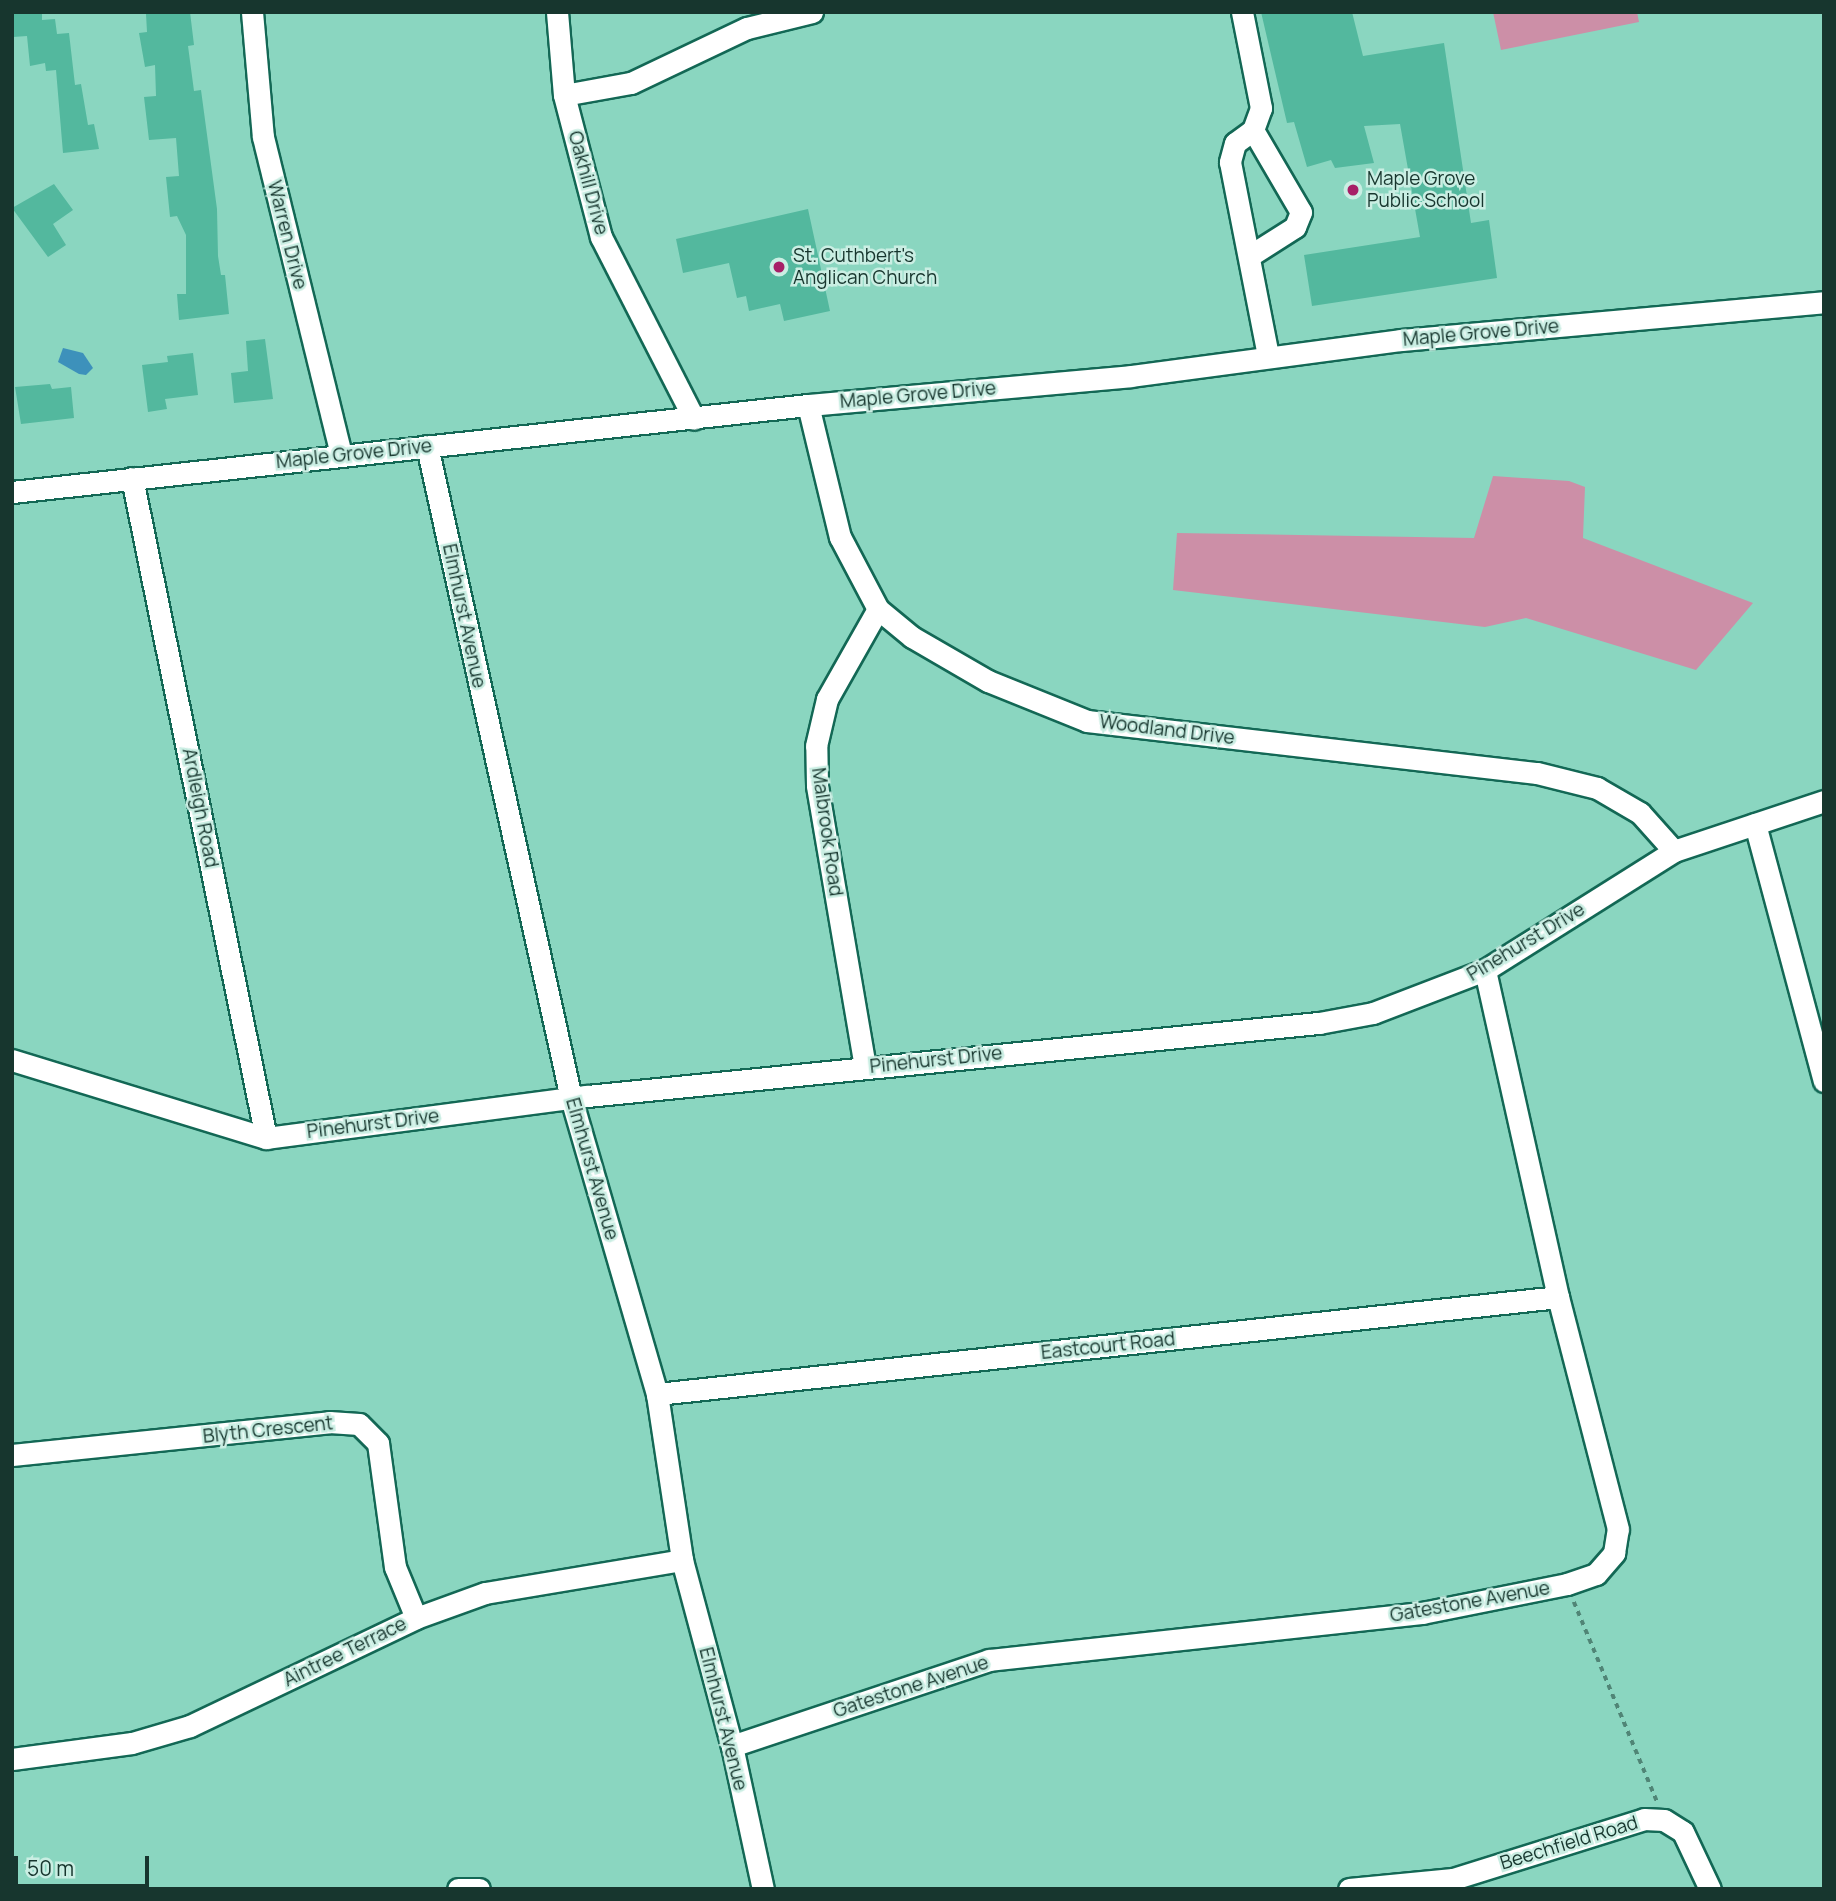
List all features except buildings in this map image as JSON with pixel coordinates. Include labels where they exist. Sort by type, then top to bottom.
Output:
[{"type":"street","name":"Warren Drive","points":[[253,12],[263,137],[341,454]]},
{"type":"street","name":"Oakhill Drive","points":[[557,12],[564,95],[601,237],[694,419]]},
{"type":"street","points":[[564,95],[631,83],[747,28],[812,12]]},
{"type":"street","points":[[1242,12],[1261,108],[1253,130],[1235,143],[1230,162],[1251,255],[1268,355]]},
{"type":"street","points":[[1251,255],[1295,228],[1301,212],[1253,130]]},
{"type":"street","name":"Maple Grove Drive","points":[[12,492],[808,405],[1131,376],[1268,355],[1824,302]]},
{"type":"street","name":"Woodland Drive","points":[[808,405],[840,537],[878,609],[912,637],[988,681],[1087,721],[1536,773],[1608,794],[1640,813],[1674,852]]},
{"type":"street","name":"Elmhurst Avenue","points":[[427,446],[571,1098],[657,1394],[682,1560],[732,1746],[763,1889]]},
{"type":"street","name":"Ardleigh Road","points":[[132,478],[266,1138]]},
{"type":"street","name":"Malbrook Road","points":[[864,1067],[817,785],[816,746],[827,699],[878,609]]},
{"type":"street","name":"Pinehurst Drive","points":[[12,1060],[266,1138],[571,1098],[1319,1023],[1373,1013],[1485,970],[1674,852],[1824,801]]},
{"type":"street","points":[[1755,824],[1824,1081]]},
{"type":"street","name":"Gatestone Avenue","points":[[732,1746],[989,1660],[1422,1613],[1567,1584],[1596,1574],[1614,1553],[1618,1529],[1558,1297],[1485,970]]},
{"type":"street","name":"Eastcourt Road","points":[[657,1394],[1558,1297]]},
{"type":"street","name":"Blyth Crescent","points":[[12,1455],[329,1422],[359,1424],[378,1443],[395,1567],[416,1618]]},
{"type":"street","name":"Aintree Terrace","points":[[12,1759],[132,1744],[190,1726],[416,1618],[485,1593],[682,1560]]},
{"type":"street","name":"Beechfield Road","points":[[1349,1889],[1453,1879],[1644,1819],[1664,1820],[1683,1832],[1710,1889]]},
{"type":"street","points":[[458,1889],[479,1889]]},
{"type":"path","points":[[1567,1584],[1664,1820]]},
{"type":"shaded area","points":[[1493,12],[1637,12],[1639,22],[1501,50]]},
{"type":"shaded area","points":[[1493,476],[1569,481],[1585,487],[1583,538],[1753,603],[1696,670],[1526,618],[1485,627],[1173,590],[1177,533],[1474,538]]},
{"type":"water","points":[[63,348],[83,353],[93,368],[86,375],[79,374],[58,362]]},
{"type":"place","name":"Maple Grove Public School","points":[[1353,190]]},
{"type":"place","name":"St. Cuthbert's Anglican Church","points":[[779,267]]}]
